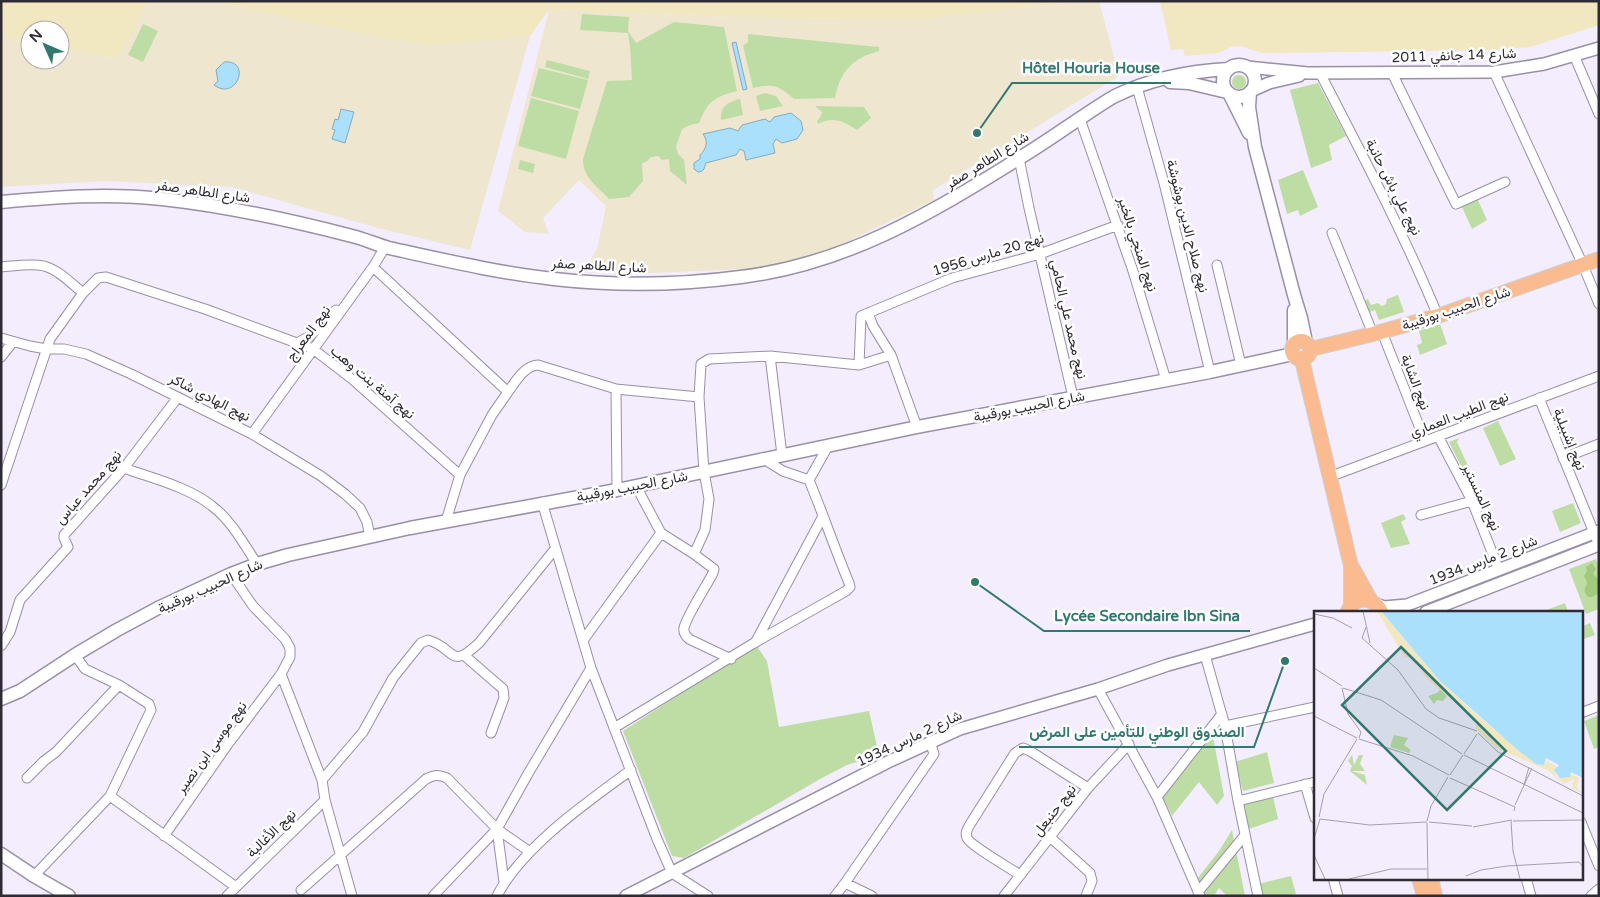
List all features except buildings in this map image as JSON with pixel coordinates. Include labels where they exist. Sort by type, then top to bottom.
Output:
[{"type":"main road","points":[[1255,147],[1223,80],[1228,69],[1239,64],[1247,66],[1254,73],[1254,87],[1251,92],[1249,107],[1255,147],[1294,295],[1301,350],[1351,566],[1376,606]]},
{"type":"main road","name":"شارع الطاهر صفر","points":[[1,202],[58,197],[116,196],[159,198],[282,218],[357,237],[385,247],[504,272],[575,281],[601,282],[667,283],[716,280],[795,267],[849,250],[931,212],[1019,158],[1114,96],[1155,81],[1190,73],[1228,69]]},
{"type":"main road","name":"شارع الطاهر صفر","points":[[1155,81],[1189,83],[1228,93]]},
{"type":"main road","points":[[1228,93],[1233,96],[1242,97],[1251,92]]},
{"type":"main road","name":"شارع الحبيب بورقيبة","points":[[1,699],[20,690],[75,654],[158,608],[257,564],[446,521],[542,502],[617,490],[762,458],[1241,365],[1378,333],[1438,316],[1599,259]]},
{"type":"main road","points":[[1347,609],[1351,566]]},
{"type":"main road","points":[[1347,609],[1360,600],[1376,606]]},
{"type":"main road","points":[[1,854],[69,896]]},
{"type":"main road","points":[[1420,880],[1424,896]]},
{"type":"main road","points":[[1431,880],[1435,896]]},
{"type":"street","name":"شارع 14 جانفي 2011","points":[[1247,66],[1314,73],[1494,72],[1544,64],[1599,48]]},
{"type":"street","points":[[1574,55],[1599,114]]},
{"type":"street","points":[[1494,72],[1583,265],[1599,304]]},
{"type":"street","name":"شارع 14 جانفي 2011","points":[[1251,92],[1269,83],[1314,73]]},
{"type":"street","name":"نهج علي باش حانبة","points":[[1314,73],[1393,213],[1438,316]]},
{"type":"street","points":[[1392,73],[1456,204],[1505,182]]},
{"type":"street","name":"نهج صلاح الدين بوشوشة","points":[[1137,87],[1164,183],[1210,372]]},
{"type":"street","name":"نهج المنجي بالخير","points":[[1080,119],[1118,225],[1166,380]]},
{"type":"street","name":"نهج محمد علي الحامي","points":[[1019,158],[1073,397]]},
{"type":"street","name":"نهج 20 مارس 1956","points":[[864,315],[952,278],[1040,254],[1118,225]]},
{"type":"street","name":"نهج الشابة","points":[[1332,233],[1425,441]]},
{"type":"street","name":"نهج المعراج","points":[[252,434],[373,267],[385,247]]},
{"type":"street","points":[[1217,265],[1241,365]]},
{"type":"street","points":[[1,267],[46,266],[83,293],[50,339],[1,485]]},
{"type":"street","points":[[373,267],[508,392]]},
{"type":"street","name":"نهج آمنة بنت وهب","points":[[83,293],[102,276],[114,278],[313,349],[352,379],[460,475]]},
{"type":"street","points":[[296,343],[310,336],[359,286]]},
{"type":"street","points":[[864,315],[891,355],[917,427]]},
{"type":"street","points":[[859,365],[864,315]]},
{"type":"street","name":"نهج الهادي شاكر","points":[[1,338],[46,349],[64,349],[86,354],[131,374],[252,434],[321,476],[345,494],[360,508],[367,522],[370,537]]},
{"type":"street","points":[[1,357],[13,342]]},
{"type":"street","points":[[694,554],[705,530],[709,499],[704,472],[699,397],[700,368],[704,360],[770,356],[859,365],[891,355]]},
{"type":"street","points":[[770,356],[782,455]]},
{"type":"street","points":[[446,521],[460,475],[492,415],[526,369],[532,366],[538,365],[616,389],[699,397]]},
{"type":"street","name":"نهج الطيب العماري","points":[[1329,477],[1599,376]]},
{"type":"street","points":[[616,389],[617,490]]},
{"type":"street","name":"نهج محمد عباس","points":[[1,646],[10,632],[20,600],[68,547],[64,535],[124,468],[178,397]]},
{"type":"street","name":"نهج إشبيلية","points":[[1539,398],[1596,532],[1599,545]]},
{"type":"street","name":"نهج المنستير","points":[[1438,436],[1472,501],[1499,570]]},
{"type":"street","points":[[1563,458],[1599,444]]},
{"type":"street","points":[[809,480],[828,446]]},
{"type":"street","points":[[614,728],[754,643],[850,588],[809,480],[783,471],[762,458]]},
{"type":"street","points":[[124,468],[184,490],[212,506],[236,532],[257,564]]},
{"type":"street","points":[[636,486],[661,533],[714,569],[714,573],[684,629],[685,635],[689,639],[731,658]]},
{"type":"street","points":[[1421,515],[1472,501]]},
{"type":"street","points":[[542,502],[591,668],[656,839],[672,873],[708,896]]},
{"type":"street","points":[[754,643],[823,516]]},
{"type":"street","name":"شارع 2 مارس 1934","points":[[1376,606],[1406,605],[1596,532]]},
{"type":"street","points":[[584,639],[661,533]]},
{"type":"street","name":"شارع 2 مارس 1934","points":[[1429,611],[1599,545]]},
{"type":"street","points":[[322,780],[363,732],[393,678],[421,643],[428,640],[436,642],[449,653],[458,657],[466,656],[479,643],[555,549]]},
{"type":"street","name":"نهج موسى ابن نصير","points":[[164,836],[228,744],[281,674],[290,657],[290,648],[285,639],[253,606],[231,574]]},
{"type":"street","name":"شارع 2 مارس 1934","points":[[626,896],[930,742],[960,729],[1098,689],[1168,665],[1313,626]]},
{"type":"street","points":[[34,876],[110,796],[152,708],[150,704],[119,685],[85,669],[75,654]]},
{"type":"street","points":[[1205,655],[1225,726],[1238,801],[1258,896]]},
{"type":"street","points":[[466,656],[503,689],[504,698],[491,733]]},
{"type":"street","points":[[433,896],[497,830],[591,668]]},
{"type":"street","points":[[281,674],[322,780],[325,800],[352,896]]},
{"type":"street","points":[[27,778],[56,752],[119,685]]},
{"type":"street","points":[[1098,689],[1157,797],[1199,894],[1245,835]]},
{"type":"street","points":[[1582,713],[1599,706]]},
{"type":"street","points":[[1225,726],[1314,707]]},
{"type":"street","points":[[1157,797],[1222,714]]},
{"type":"street","points":[[835,896],[934,754],[930,742]]},
{"type":"street","name":"نهج حنبعل","points":[[1004,896],[1088,788],[1129,744]]},
{"type":"street","points":[[1020,875],[975,846],[967,839],[966,833],[1014,753],[1023,748],[1030,751],[1088,788]]},
{"type":"street","points":[[497,896],[504,882],[530,852],[589,801],[631,770]]},
{"type":"street","points":[[301,890],[342,856],[426,779],[434,775],[447,778],[497,830],[530,852]]},
{"type":"street","points":[[1238,801],[1314,782]]},
{"type":"street","points":[[1305,784],[1314,815]]},
{"type":"street","points":[[110,796],[236,887]]},
{"type":"street","name":"نهج الأغالبة","points":[[227,896],[325,800]]},
{"type":"street","points":[[1582,824],[1599,866]]},
{"type":"street","points":[[497,830],[504,882]]},
{"type":"street","points":[[1050,837],[1090,873],[1092,881],[1086,896]]},
{"type":"street","points":[[1334,880],[1338,896]]},
{"type":"street","points":[[1527,880],[1531,896]]},
{"type":"street","points":[[845,884],[872,896]]},
{"type":"street","points":[[1591,896],[1599,889]]},
{"type":"shaded area","points":[[148,1],[216,1],[290,19],[394,40],[435,45],[530,36],[470,250],[378,228],[232,187],[105,181],[1,187],[1,37],[20,41],[20,70],[70,70],[70,50],[118,59]]},
{"type":"shaded area","points":[[1079,1],[1099,1],[1119,76],[933,190],[934,200],[840,245],[790,262],[747,269],[626,274],[584,272],[597,249],[606,206],[579,180],[543,218],[549,234],[525,232],[498,211],[549,10],[733,17],[918,20]]},
{"type":"green space","points":[[582,14],[629,17],[628,31],[636,43],[674,22],[724,27],[737,91],[717,98],[709,105],[699,123],[682,129],[676,147],[678,154],[684,160],[687,185],[670,171],[669,159],[662,160],[658,156],[651,157],[642,163],[643,181],[629,197],[609,199],[588,176],[583,165],[583,159],[607,81],[632,80],[628,33],[580,30]]},
{"type":"green space","points":[[143,24],[158,31],[143,62],[128,55]]},
{"type":"green space","points":[[748,34],[879,47],[879,51],[862,57],[849,67],[840,80],[835,98],[794,99],[780,88],[766,86],[753,88],[743,46],[748,42]]},
{"type":"green space","points":[[547,60],[590,71],[588,79],[545,67]]},
{"type":"green space","points":[[539,68],[588,80],[580,109],[531,96]]},
{"type":"green space","points":[[1239,75],[1244,77],[1246,82],[1244,87],[1239,89],[1234,87],[1232,82],[1234,77]]},
{"type":"green space","points":[[1318,83],[1346,136],[1329,145],[1332,160],[1311,168],[1290,90]]},
{"type":"green space","points":[[765,93],[776,96],[783,106],[760,111],[756,96]]},
{"type":"green space","points":[[531,98],[579,111],[566,159],[518,146]]},
{"type":"green space","points":[[740,99],[743,115],[721,120],[723,108]]},
{"type":"green space","points":[[815,106],[864,107],[871,118],[857,130],[847,124],[833,120],[818,124],[817,121],[822,112]]},
{"type":"green space","points":[[520,160],[535,164],[533,173],[518,169]]},
{"type":"green space","points":[[1303,170],[1318,207],[1300,216],[1298,210],[1287,214],[1278,180]]},
{"type":"green space","points":[[1477,198],[1487,220],[1472,229],[1461,205]]},
{"type":"green space","points":[[1398,295],[1404,312],[1379,320],[1375,310],[1369,312],[1364,301],[1368,299],[1371,305],[1378,303],[1382,306],[1386,304],[1387,299]]},
{"type":"green space","points":[[1440,324],[1447,344],[1420,355],[1417,345],[1422,343],[1419,331]]},
{"type":"green space","points":[[1498,421],[1516,459],[1500,466],[1483,428]]},
{"type":"green space","points":[[1459,438],[1457,442],[1470,470],[1464,472],[1449,442]]},
{"type":"green space","points":[[1573,503],[1581,523],[1560,532],[1552,511]]},
{"type":"green space","points":[[1403,514],[1406,519],[1401,522],[1410,544],[1391,548],[1381,523]]},
{"type":"green space","points":[[1596,559],[1599,567],[1599,609],[1586,614],[1569,569]]},
{"type":"green space","points":[[1592,563],[1596,569],[1593,574],[1599,580],[1599,593],[1588,597],[1585,592],[1587,582],[1584,576],[1587,571],[1586,567]]},
{"type":"green space","points":[[1565,603],[1568,611],[1544,611]]},
{"type":"green space","points":[[1590,623],[1595,635],[1582,640],[1582,627]]},
{"type":"green space","points":[[756,645],[767,661],[779,727],[869,711],[879,755],[847,765],[820,779],[684,858],[672,856],[623,731]]},
{"type":"green space","points":[[1599,715],[1599,747],[1594,749],[1584,721]]},
{"type":"green space","points":[[1212,731],[1224,796],[1217,805],[1199,782],[1172,816],[1161,794]]},
{"type":"green space","points":[[1267,752],[1274,783],[1243,791],[1235,762]]},
{"type":"green space","points":[[1273,796],[1278,819],[1246,830],[1241,806]]},
{"type":"green space","points":[[1232,830],[1245,896],[1227,896],[1219,888],[1214,896],[1203,896],[1197,879],[1219,851]]},
{"type":"green space","points":[[1291,876],[1296,894],[1288,896],[1260,896],[1258,884]]},
{"type":"sand","points":[[1,1],[148,1],[119,59],[70,50],[70,20],[20,20],[20,41],[1,37]]},
{"type":"sand","points":[[216,1],[1079,1],[918,20],[733,17],[549,10],[530,36],[435,45],[394,40],[290,19]]},
{"type":"sand","points":[[1160,1],[1599,1],[1599,25],[1530,47],[1496,50],[1262,53],[1241,46],[1231,47],[1218,53],[1185,56],[1183,49],[1171,50]]},
{"type":"water","points":[[736,42],[747,89],[743,90],[732,43]]},
{"type":"water","points":[[224,62],[233,63],[239,72],[235,84],[229,88],[222,89],[214,85],[218,81],[216,70]]},
{"type":"water","points":[[341,109],[354,112],[345,143],[332,139],[335,130],[332,129],[335,119],[338,120]]},
{"type":"water","points":[[791,113],[801,121],[803,130],[797,139],[782,143],[776,139],[773,144],[775,153],[746,160],[744,151],[740,149],[736,155],[706,163],[702,171],[698,172],[694,169],[694,163],[700,159],[700,155],[706,145],[703,134],[730,128],[738,131],[742,125],[765,119],[770,122],[774,117]]},
{"type":"place","name":"Hôtel Houria House","points":[[977,133]]},
{"type":"place","name":"Lycée Secondaire Ibn Sina","points":[[975,582]]},
{"type":"place","name":"الصندوق الوطني للتأمين على المرض","points":[[1285,661]]}]
